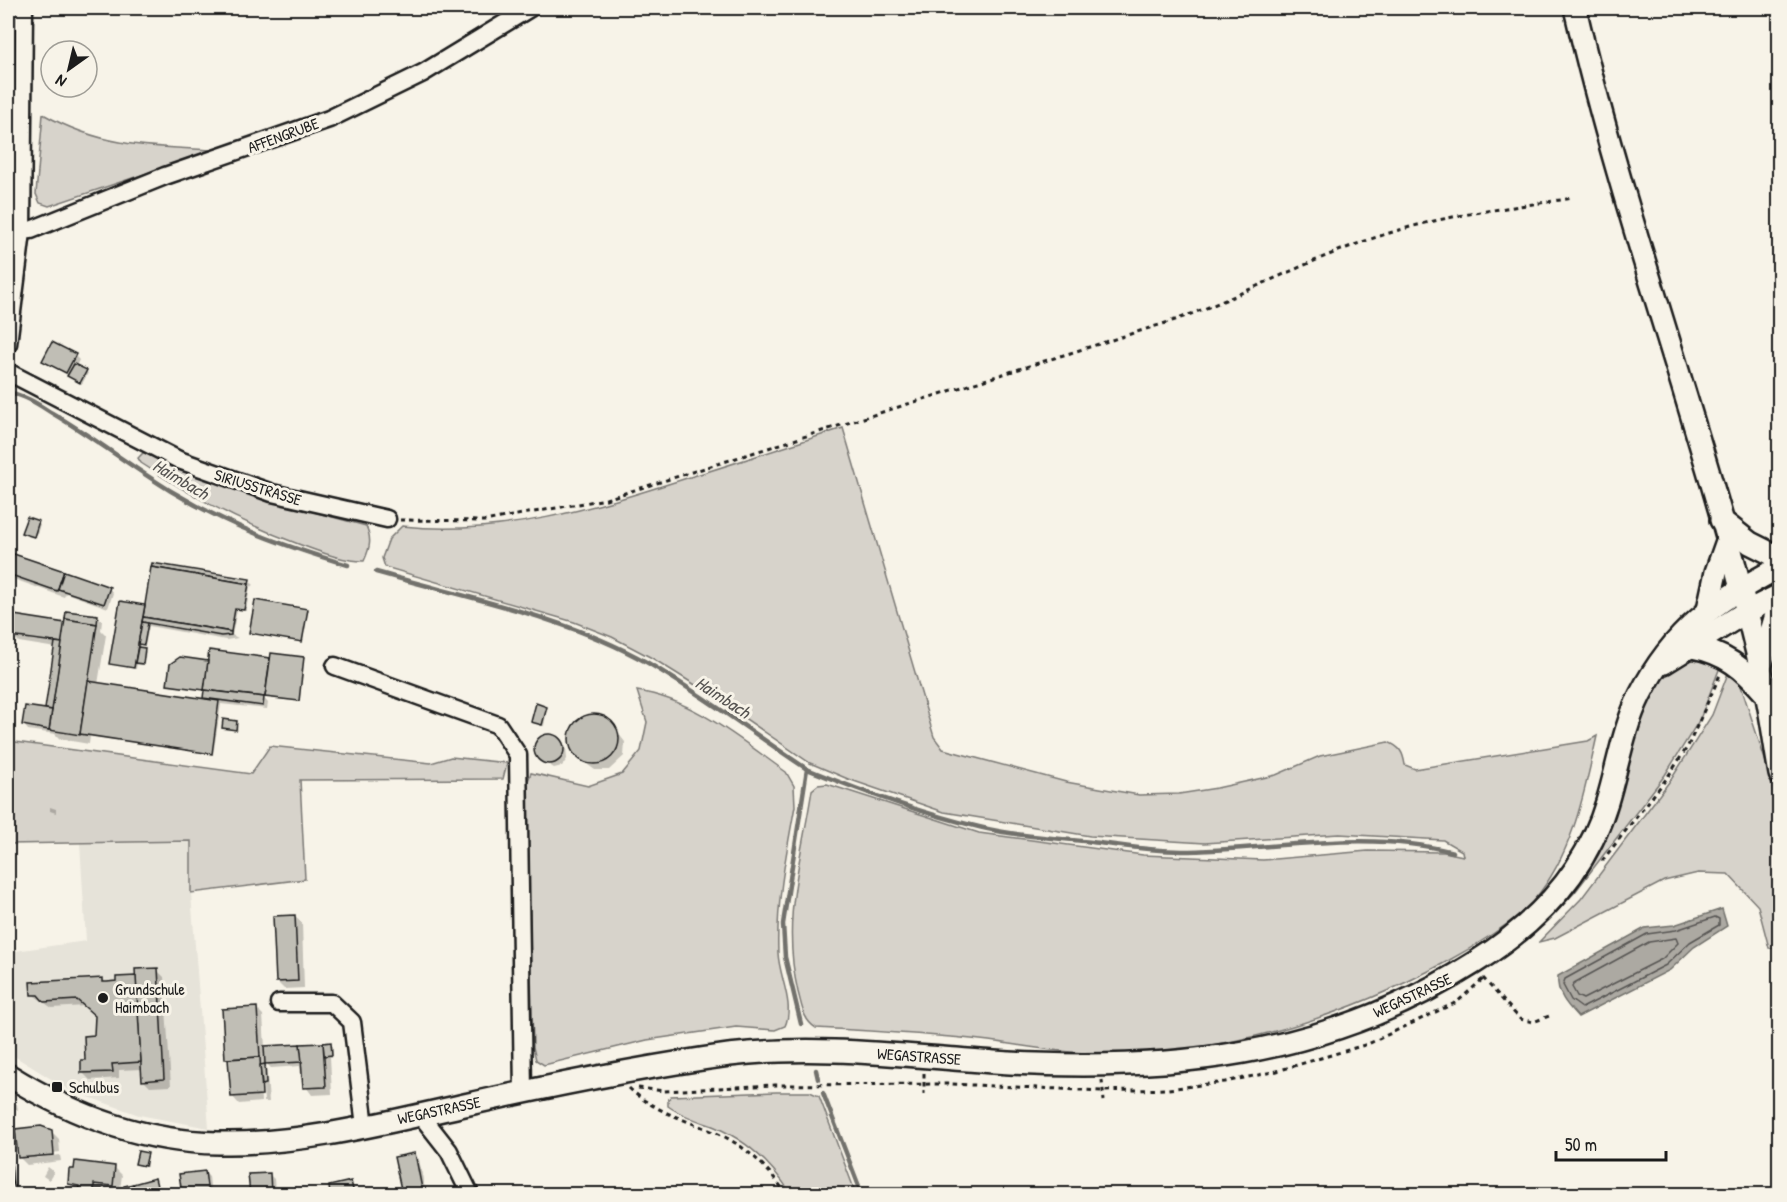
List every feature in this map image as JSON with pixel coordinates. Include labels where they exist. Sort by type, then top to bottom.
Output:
[{"type":"main road","points":[[1575,8],[1609,135],[1740,589],[1766,694],[1779,774]]},
{"type":"main road","points":[[1721,520],[1750,543],[1779,558]]},
{"type":"main road","points":[[1708,609],[1716,572],[1727,542]]},
{"type":"main road","name":"WEGASTRASSE","points":[[8,1075],[46,1099],[124,1130],[183,1141],[215,1143],[279,1141],[726,1056],[796,1049],[1102,1066],[1214,1058],[1302,1039],[1482,972],[1574,873],[1587,852],[1606,805],[1633,711],[1681,634],[1708,609],[1779,567]]},
{"type":"main road","points":[[1659,666],[1746,612],[1779,595]]},
{"type":"main road","points":[[1760,669],[1779,601]]},
{"type":"main road","points":[[1692,647],[1727,657],[1748,673],[1766,694]]},
{"type":"street","points":[[8,344],[24,8]]},
{"type":"street","name":"AFFENGRUBE","points":[[15,232],[329,118],[423,73],[530,8]]},
{"type":"street","name":"SIRIUSSTRASSE","points":[[8,372],[179,460],[272,493],[387,519]]},
{"type":"street","points":[[335,666],[498,725],[518,756],[523,1093]]},
{"type":"street","points":[[279,1003],[332,1002],[352,1022],[365,1126]]},
{"type":"street","points":[[420,1114],[449,1151],[470,1194]]},
{"type":"path","points":[[387,519],[421,522],[484,521],[549,512],[606,499],[1175,320],[1229,300],[1324,258],[1402,229],[1442,219],[1573,198]]},
{"type":"path","points":[[1597,868],[1667,778],[1688,746],[1720,674]]},
{"type":"path","points":[[629,1087],[664,1090],[775,1085],[951,1084],[1102,1091],[1168,1089],[1225,1082],[1277,1071],[1368,1044],[1457,1002],[1482,972],[1520,1019],[1533,1022],[1552,1015]]},
{"type":"path","points":[[643,1101],[726,1138],[740,1147],[760,1162],[786,1194]]},
{"type":"shaded area","points":[[43,114],[64,125],[106,139],[148,146],[216,150],[49,206],[40,203],[36,194]]},
{"type":"shaded area","points":[[843,428],[934,737],[943,749],[1066,782],[1139,795],[1179,794],[1217,788],[1276,775],[1320,756],[1388,742],[1400,750],[1405,765],[1415,769],[1588,741],[1597,736],[1582,801],[1568,843],[1547,882],[1534,900],[1505,925],[1446,962],[1405,983],[1322,1017],[1236,1041],[1147,1053],[1101,1054],[1059,1051],[946,1036],[816,1028],[808,1021],[802,1007],[793,966],[791,940],[798,866],[812,790],[818,785],[827,784],[979,833],[1143,855],[1263,860],[1368,851],[1444,852],[1463,856],[1462,851],[1443,840],[1339,834],[1205,843],[1090,836],[944,812],[848,779],[810,763],[705,691],[652,658],[612,637],[574,622],[385,567],[382,558],[389,539],[402,526],[475,527],[511,524],[547,517],[617,500]]},
{"type":"shaded area","points":[[144,452],[175,467],[269,500],[366,526],[370,544],[364,561],[340,558],[316,550],[280,537],[219,509],[141,463],[138,458]]},
{"type":"shaded area","points":[[1698,657],[1722,662],[1700,719],[1665,775],[1575,892],[1549,920],[1504,956],[1503,954],[1545,918],[1629,748],[1650,696],[1665,673]]},
{"type":"shaded area","points":[[1730,668],[1740,683],[1770,775],[1780,839],[1779,949],[1769,948],[1758,906],[1728,874],[1698,873],[1664,881],[1555,938],[1539,942],[1581,899],[1672,778],[1712,715]]},
{"type":"shaded area","points":[[637,691],[658,695],[716,722],[786,772],[794,786],[795,806],[782,879],[778,934],[779,962],[787,1000],[788,1018],[785,1026],[775,1030],[736,1027],[647,1040],[544,1065],[536,1060],[533,1047],[526,786],[531,773],[588,786],[622,774],[641,751],[647,722]]},
{"type":"shaded area","points":[[8,741],[251,774],[270,746],[431,763],[451,757],[507,763],[503,779],[300,780],[305,879],[191,893],[191,841],[8,844]]},
{"type":"shaded area","name":"Grundschule Haimbach","points":[[191,841],[191,893],[209,1128],[139,1115],[69,1090],[14,1056],[8,1045],[8,952],[86,941],[80,843]]},
{"type":"shaded area","points":[[810,1092],[819,1096],[856,1194],[791,1194],[776,1173],[749,1146],[715,1127],[668,1106],[671,1096]]},
{"type":"water","points":[[1722,909],[1727,926],[1694,947],[1670,970],[1578,1017],[1563,998],[1558,976],[1645,928],[1674,925]]},
{"type":"building","points":[[52,342],[76,354],[66,373],[42,361]]},
{"type":"building","points":[[74,364],[87,370],[80,383],[67,376]]},
{"type":"building","points":[[27,517],[39,521],[34,537],[21,533]]},
{"type":"building","points":[[8,552],[64,571],[57,591],[8,574]]},
{"type":"building","points":[[152,563],[250,579],[249,584],[151,567]]},
{"type":"building","points":[[151,567],[249,584],[244,610],[235,609],[231,632],[143,617]]},
{"type":"building","points":[[64,571],[110,587],[104,604],[58,589]]},
{"type":"building","points":[[255,600],[308,609],[302,642],[249,633]]},
{"type":"building","points":[[120,601],[145,605],[134,668],[109,664]]},
{"type":"building","points":[[66,611],[98,615],[97,624],[65,619]]},
{"type":"building","points":[[14,615],[65,623],[62,643],[10,636]]},
{"type":"building","points":[[143,617],[231,632],[231,635],[221,636],[142,622]]},
{"type":"building","points":[[65,619],[97,624],[80,735],[49,730]]},
{"type":"building","points":[[142,622],[148,623],[144,645],[138,644]]},
{"type":"building","points":[[55,642],[62,643],[52,710],[45,709]]},
{"type":"building","points":[[138,647],[145,648],[143,664],[135,663]]},
{"type":"building","points":[[209,650],[270,658],[265,697],[204,690]]},
{"type":"building","points":[[271,653],[304,657],[299,701],[265,697]]},
{"type":"building","points":[[180,657],[208,661],[204,690],[167,685],[170,664]]},
{"type":"building","points":[[88,681],[219,701],[212,754],[80,734]]},
{"type":"building","points":[[204,690],[264,697],[263,706],[203,698]]},
{"type":"building","points":[[536,703],[547,707],[542,725],[531,722]]},
{"type":"building","points":[[25,706],[52,710],[49,730],[22,725]]},
{"type":"building","points":[[594,714],[612,721],[619,739],[612,757],[594,764],[576,757],[569,739],[576,721]]},
{"type":"building","points":[[223,719],[237,721],[236,730],[222,728]]},
{"type":"building","points":[[549,734],[560,738],[564,749],[560,760],[549,764],[538,760],[534,749],[538,738]]},
{"type":"building","points":[[295,915],[298,981],[276,982],[273,916]]},
{"type":"building","points":[[158,968],[164,1079],[142,1081],[135,969]]},
{"type":"building","points":[[136,976],[141,1062],[112,1064],[113,1072],[81,1073],[81,1060],[85,1060],[84,1036],[94,1035],[95,1016],[77,1000],[44,1002],[38,995],[31,995],[30,982],[103,978],[103,982],[107,982],[116,981],[116,977]]},
{"type":"building","points":[[257,1007],[260,1057],[225,1059],[222,1009]]},
{"type":"building","points":[[331,1042],[332,1055],[324,1056],[323,1043]]},
{"type":"building","points":[[323,1043],[326,1087],[303,1088],[300,1044]]},
{"type":"building","points":[[300,1044],[302,1062],[265,1064],[264,1046]]},
{"type":"building","points":[[260,1057],[262,1095],[231,1097],[228,1059]]},
{"type":"building","points":[[265,1064],[266,1084],[262,1085],[260,1065]]},
{"type":"building","points":[[41,1126],[52,1130],[54,1155],[18,1158],[15,1129]]},
{"type":"building","points":[[138,1151],[148,1153],[145,1166],[135,1164]]},
{"type":"building","points":[[415,1153],[423,1194],[402,1194],[394,1157]]},
{"type":"building","points":[[75,1161],[115,1166],[113,1186],[94,1184],[94,1189],[102,1189],[101,1194],[78,1194],[79,1186],[68,1184],[69,1169],[74,1169]]},
{"type":"building","points":[[8,1166],[11,1166],[13,1186],[8,1187]]},
{"type":"building","points":[[205,1171],[208,1194],[182,1194],[179,1174]]},
{"type":"building","points":[[270,1173],[271,1194],[250,1194],[248,1174]]},
{"type":"building","points":[[155,1178],[159,1194],[136,1194],[133,1184]]},
{"type":"building","points":[[351,1181],[354,1194],[330,1194],[329,1186]]},
{"type":"building","points":[[133,1184],[136,1194],[126,1194],[124,1186]]},
{"type":"waterway","name":"Haimbach","points":[[11,393],[37,404],[193,504],[278,542],[348,565]]},
{"type":"waterway","name":"Haimbach","points":[[376,572],[549,620],[616,647],[689,688],[807,769],[783,924],[785,957],[801,1024]]},
{"type":"waterway","points":[[807,769],[914,809],[979,827],[1021,835],[1171,851],[1352,841],[1420,845],[1453,852]]},
{"type":"waterway","name":"Haimbach","points":[[816,1070],[818,1079]]},
{"type":"waterway","name":"Haimbach","points":[[823,1093],[862,1194]]},
{"type":"place","name":"Grundschule Haimbach","points":[[103,998]]},
{"type":"place","name":"Schulbus","points":[[57,1087]]}]
